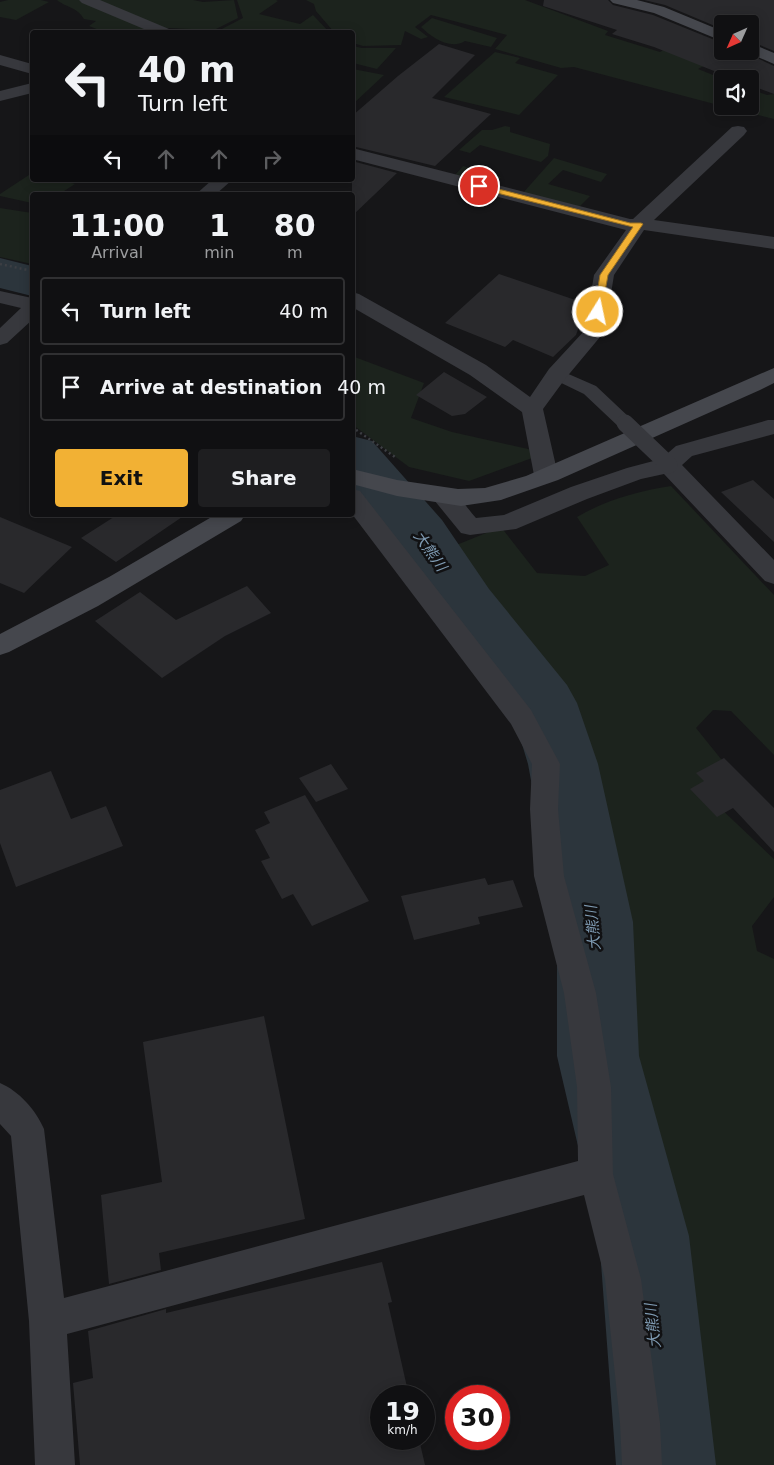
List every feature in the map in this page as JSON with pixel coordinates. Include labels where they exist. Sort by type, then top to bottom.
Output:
[{"type":"street","points":[[87,0],[158,30]]},
{"type":"street","points":[[618,0],[659,10],[714,33]]},
{"type":"street","points":[[759,52],[774,59]]},
{"type":"street","points":[[0,60],[30,68]]},
{"type":"street","points":[[0,96],[30,88]]},
{"type":"street","points":[[532,409],[557,374],[595,331],[604,275],[639,224],[738,131]]},
{"type":"street","points":[[355,154],[630,225],[639,224],[774,243]]},
{"type":"street","points":[[208,192],[220,182]]},
{"type":"street","points":[[0,297],[30,304]]},
{"type":"street","points":[[355,300],[478,370],[532,409],[546,475]]},
{"type":"street","points":[[0,339],[30,311]]},
{"type":"street","points":[[358,485],[466,498],[509,490],[732,396],[774,375]]},
{"type":"street","points":[[433,494],[470,527],[508,523],[579,493],[635,473],[669,465],[684,451],[768,427],[774,427]]},
{"type":"street","points":[[669,465],[774,574]]},
{"type":"street","points":[[358,485],[521,717],[546,764],[544,809],[549,876],[580,993],[594,1087],[596,1174],[623,1279],[640,1423],[642,1465]]},
{"type":"street","points":[[0,645],[141,571],[230,517]]},
{"type":"street","points":[[0,1099],[27,1129],[48,1322],[55,1465]]},
{"type":"street","points":[[48,1322],[596,1174]]},
{"type":"lane","points":[[557,374],[590,390],[669,465]]},
{"type":"path","points":[[0,264],[30,271]]},
{"type":"shaded area","points":[[8,0],[41,0],[49,2],[16,20],[0,17],[0,2]]},
{"type":"shaded area","points":[[57,0],[193,0],[203,2],[234,0],[238,18],[214,30],[168,28],[159,30],[99,30],[89,26],[96,21],[84,19],[75,10]]},
{"type":"shaded area","points":[[237,0],[276,0],[278,1],[259,14],[300,24],[313,15],[327,30],[220,30],[243,18]]},
{"type":"shaded area","points":[[306,0],[525,0],[608,31],[605,35],[660,52],[677,42],[697,38],[714,44],[715,60],[698,69],[714,75],[714,104],[574,67],[561,68],[495,49],[507,35],[431,15],[415,27],[428,37],[421,39],[405,31],[401,45],[363,46],[355,44],[355,30],[332,30],[316,11],[314,4]]},
{"type":"shaded area","points":[[432,18],[497,38],[491,47],[465,41],[454,44],[442,42],[421,27]]},
{"type":"shaded area","points":[[355,46],[396,48],[377,69],[355,64]]},
{"type":"shaded area","points":[[495,52],[520,58],[515,63],[558,75],[519,115],[444,97]]},
{"type":"shaded area","points":[[355,70],[384,75],[355,102]]},
{"type":"shaded area","points":[[759,92],[767,95],[774,94],[774,119],[759,115]]},
{"type":"shaded area","points":[[505,126],[510,127],[510,132],[550,144],[548,156],[541,162],[480,145],[470,153],[459,150],[482,130],[492,130]]},
{"type":"shaded area","points":[[554,158],[607,174],[601,182],[563,170],[548,184],[590,196],[579,207],[523,193]]},
{"type":"shaded area","points":[[463,166],[501,177],[493,184],[455,175]]},
{"type":"shaded area","points":[[30,174],[30,182],[68,182],[75,184],[63,192],[30,192],[30,203],[0,196],[0,194]]},
{"type":"shaded area","points":[[0,208],[30,213],[30,264],[0,257]]},
{"type":"shaded area","points":[[355,357],[424,383],[411,418],[452,432],[546,453],[469,481],[409,467],[355,426]]},
{"type":"shaded area","points":[[671,486],[774,595],[774,755],[731,711],[713,710],[696,728],[729,769],[699,788],[774,859],[774,897],[752,926],[757,951],[774,959],[774,1465],[651,1465],[631,1243],[590,1057],[583,916],[555,764],[535,704],[489,647],[472,600],[439,552],[501,527],[537,573],[585,576],[609,565],[577,517],[622,497]]},
{"type":"building","points":[[544,0],[608,0],[613,5],[653,15],[714,40],[714,60],[759,59],[774,66],[774,94],[759,88],[759,70],[714,71],[654,47],[612,34],[617,30],[543,6]]},
{"type":"building","points":[[644,0],[774,0],[774,51],[759,45],[759,15],[714,15],[714,26],[665,5]]},
{"type":"building","points":[[439,44],[475,55],[432,98],[491,114],[435,166],[355,147],[355,113]]},
{"type":"building","points":[[355,162],[397,173],[355,213],[355,192],[352,192],[352,182],[355,182]]},
{"type":"building","points":[[499,274],[587,304],[576,335],[553,357],[513,340],[505,347],[445,323]]},
{"type":"building","points":[[444,372],[487,397],[465,414],[452,416],[416,395]]},
{"type":"building","points":[[753,480],[774,499],[774,542],[721,492]]},
{"type":"building","points":[[0,517],[72,547],[24,593],[0,583]]},
{"type":"building","points":[[114,517],[182,517],[116,562],[81,538]]},
{"type":"building","points":[[247,586],[271,613],[225,636],[162,678],[95,621],[140,592],[176,620]]},
{"type":"building","points":[[724,758],[774,808],[774,852],[733,808],[717,817],[690,789],[704,781],[696,773]]},
{"type":"building","points":[[331,764],[348,789],[316,802],[299,778]]},
{"type":"building","points":[[51,771],[71,819],[106,806],[123,846],[16,887],[0,843],[0,790]]},
{"type":"building","points":[[305,795],[369,901],[312,926],[293,894],[282,899],[261,861],[270,858],[255,830],[270,823],[264,812]]},
{"type":"building","points":[[485,878],[488,885],[513,880],[523,907],[478,917],[480,924],[414,940],[401,896]]},
{"type":"building","points":[[264,1016],[305,1219],[159,1253],[161,1270],[109,1284],[101,1195],[162,1182],[143,1042]]},
{"type":"building","points":[[382,1262],[392,1302],[388,1303],[407,1385],[370,1385],[370,1450],[422,1450],[425,1465],[80,1465],[73,1383],[93,1378],[88,1331],[166,1309],[166,1313]]},
{"type":"waterway","name":"大熊川","points":[[0,273],[30,280]]},
{"type":"waterway","name":"大熊川","points":[[355,458],[421,535],[467,605],[543,703],[563,764],[595,922],[598,1056],[644,1236],[666,1465]]},
{"type":"route","points":[[479,186],[630,225],[639,224],[604,275],[598,312]]}]
